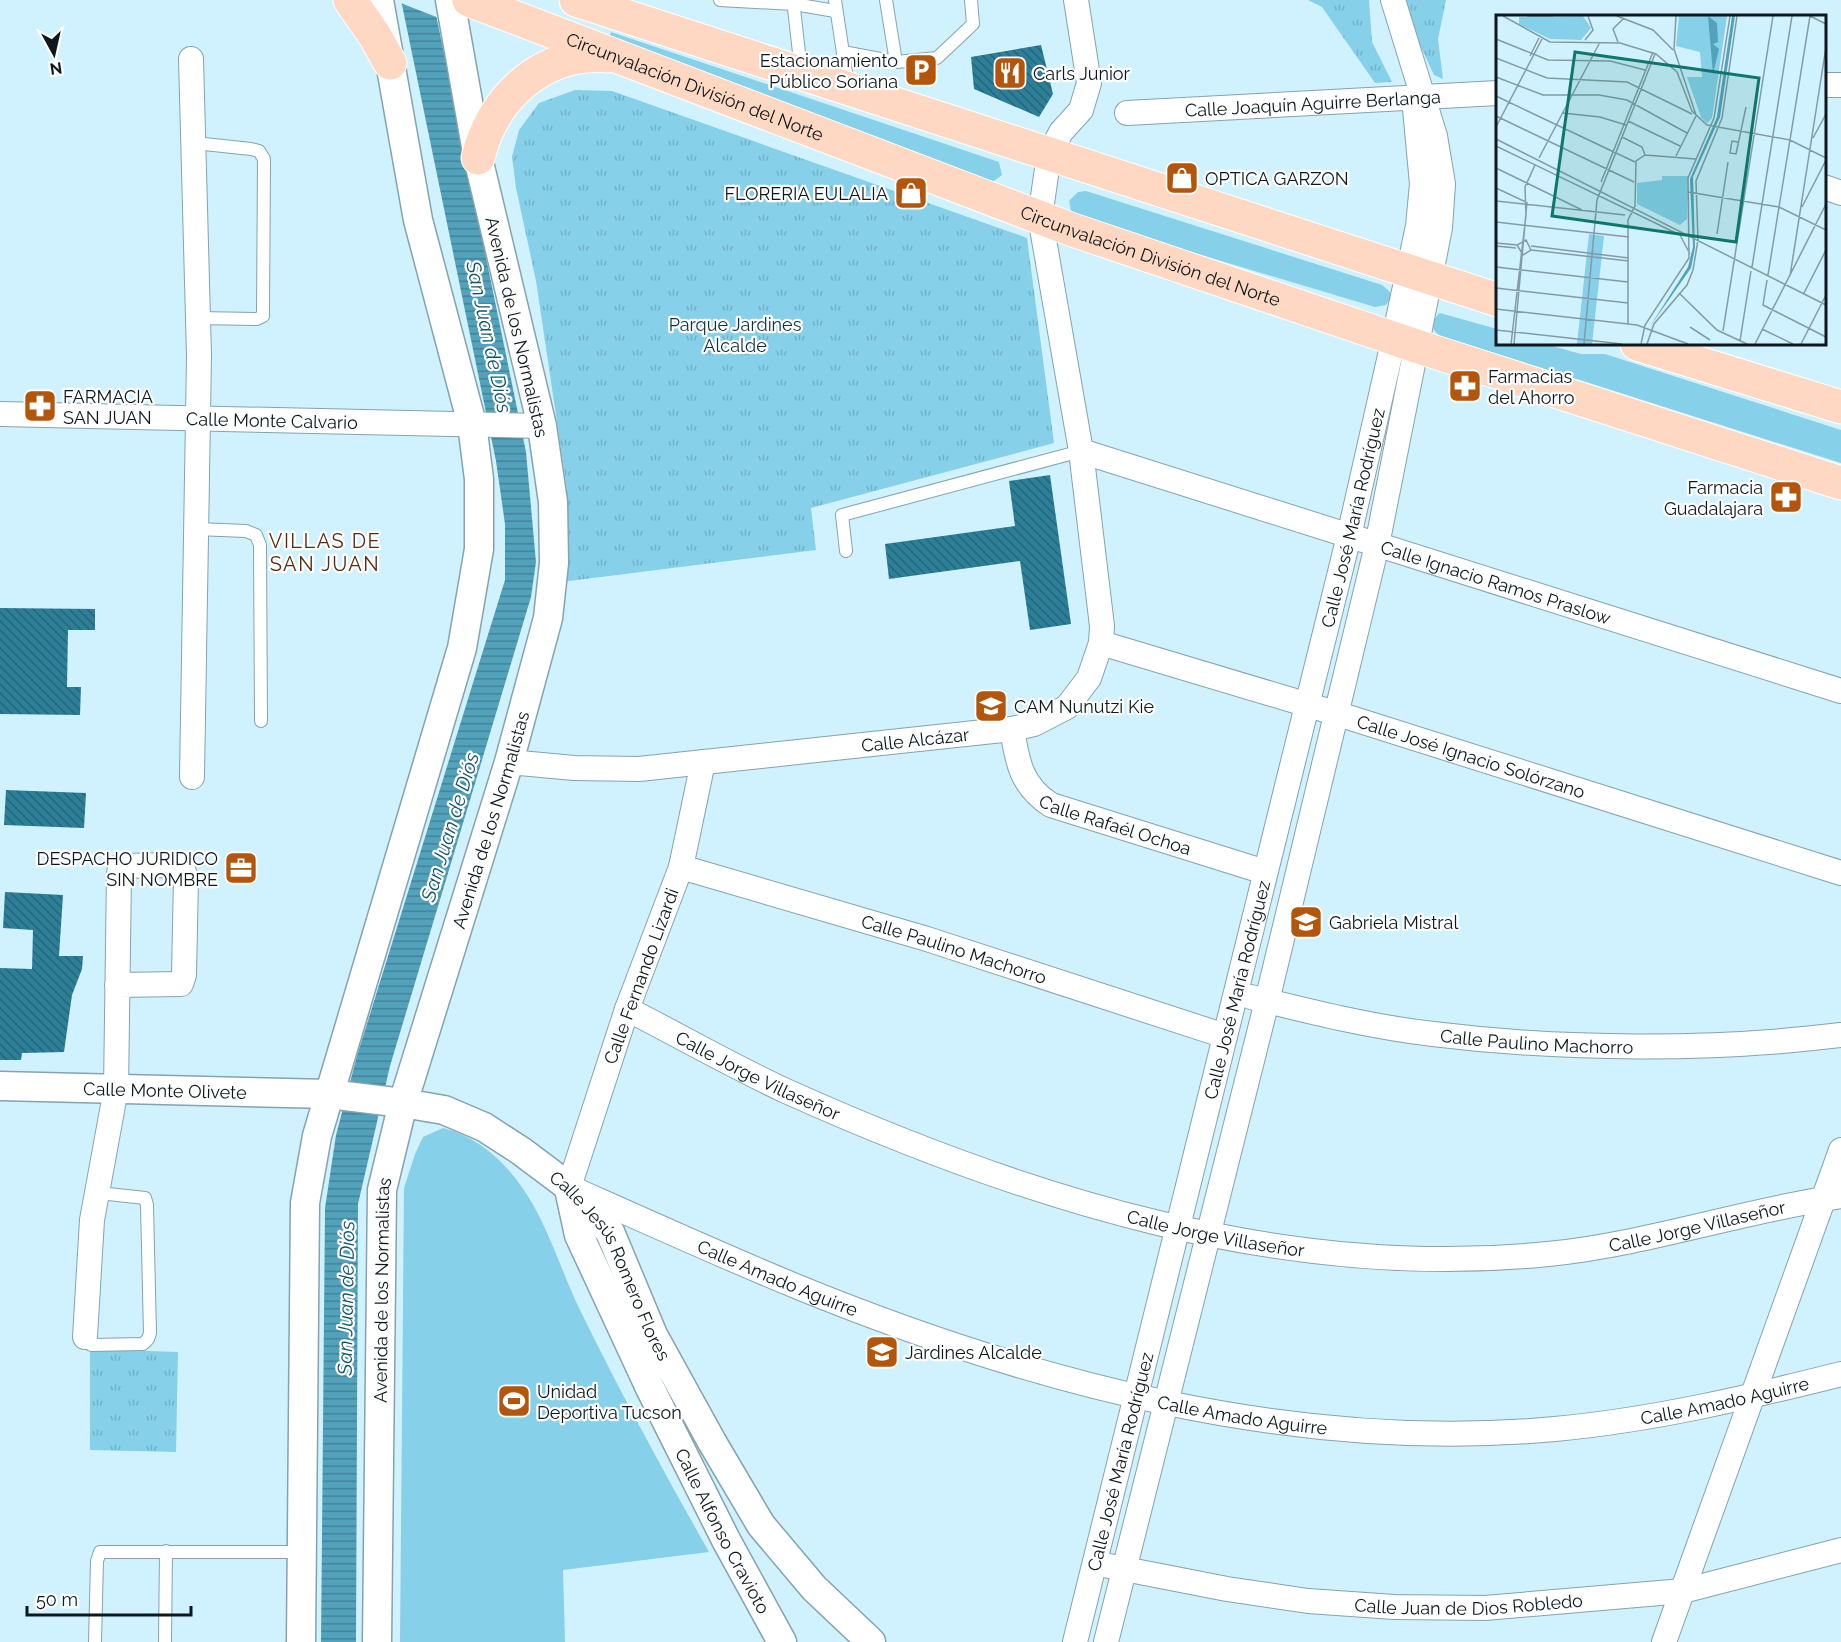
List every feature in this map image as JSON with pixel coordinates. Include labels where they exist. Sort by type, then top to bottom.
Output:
[{"type":"main road","points":[[350,0],[375,36],[390,63]]},
{"type":"main road","name":"Circunvalación División del Norte","points":[[469,0],[1040,218],[1405,342],[1841,483]]},
{"type":"main road","points":[[594,3],[849,90],[1496,300]]},
{"type":"main road","points":[[478,158],[488,125],[508,96],[521,84],[543,70],[566,60],[600,55],[617,57]]},
{"type":"main road","points":[[1640,345],[1841,407]]},
{"type":"street","points":[[301,1642],[304,1203],[317,1136],[333,1095],[462,648],[479,549],[477,424],[418,220],[379,0]]},
{"type":"street","name":"Avenida de los Normalistas","points":[[377,1642],[382,1190],[398,1102],[509,762],[548,618],[554,563],[552,502],[478,158],[450,0]]},
{"type":"street","points":[[1049,155],[1061,132],[1081,110],[1089,83],[1076,0]]},
{"type":"street","points":[[1393,0],[1401,23],[1418,96],[1422,184],[1418,226],[1419,275],[1405,342]]},
{"type":"street","points":[[191,59],[195,143],[198,417],[192,777]]},
{"type":"street","name":"Calle Joaquín Aguirre Berlanga","points":[[1127,113],[1496,93]]},
{"type":"street","name":"Calle Alcázar","points":[[509,762],[574,768],[639,769],[1012,729],[1035,724],[1067,707],[1089,678],[1101,643],[1101,616],[1081,451],[1040,218],[1049,155]]},
{"type":"street","points":[[1826,188],[1841,193]]},
{"type":"street","name":"Calle José María Rodríguez","points":[[1075,1642],[1348,536],[1405,342]]},
{"type":"street","name":"Calle José María Rodríguez","points":[[1106,1642],[1267,1001],[1377,544],[1405,342]]},
{"type":"street","name":"Calle Monte Calvario","points":[[0,414],[537,426]]},
{"type":"street","name":"Calle Ignacio Ramos Praslow","points":[[1081,451],[1841,692]]},
{"type":"street","name":"Calle José Ignacio Solórzano","points":[[1101,643],[1307,704],[1841,873]]},
{"type":"street","name":"Calle Rafaél Ochoa","points":[[1012,729],[1017,762],[1024,779],[1035,794],[1051,805],[1265,872]]},
{"type":"street","name":"Calle Fernando Lizardi","points":[[568,1187],[627,1009],[681,867],[703,762]]},
{"type":"street","points":[[85,1337],[92,1220],[99,1193],[116,1089],[117,985],[120,866],[174,865],[183,869],[186,889],[184,975],[181,984],[117,985]]},
{"type":"street","name":"Calle Paulino Machorro","points":[[681,867],[927,939],[1225,1036]]},
{"type":"street","name":"Calle Paulino Machorro","points":[[1235,993],[1392,1027],[1502,1041],[1733,1043],[1841,1035]]},
{"type":"street","name":"Calle Jorge Villaseñor","points":[[627,1009],[783,1089],[940,1156],[1058,1196],[1177,1227],[1322,1253],[1416,1258],[1492,1258],[1548,1254],[1612,1245],[1832,1197]]},
{"type":"street","name":"Calle Monte Olivete","points":[[0,1086],[333,1095]]},
{"type":"street","name":"Calle Jesús Romero Flores","points":[[333,1095],[444,1110],[484,1127],[521,1151],[568,1187],[610,1232],[653,1335],[761,1525],[792,1564],[843,1618],[871,1642]]},
{"type":"street","points":[[1664,1642],[1754,1395],[1832,1197],[1841,1150]]},
{"type":"street","name":"Calle Amado Aguirre","points":[[568,1187],[849,1307],[979,1351],[1165,1403],[1291,1424],[1375,1430],[1470,1432],[1553,1429],[1640,1419],[1841,1374]]},
{"type":"street","name":"Calle Alfonso Cravioto","points":[[568,1187],[579,1235],[651,1388],[745,1576],[782,1642]]},
{"type":"street","points":[[740,1490],[745,1576]]},
{"type":"street","name":"Calle Juan de Dios Robledo","points":[[1094,1563],[1308,1601],[1394,1608],[1485,1608],[1683,1591],[1841,1550]]},
{"type":"lane","points":[[720,0],[835,5],[849,90]]},
{"type":"lane","points":[[886,0],[896,62]]},
{"type":"lane","points":[[843,52],[896,62],[937,58],[973,24],[971,0]]},
{"type":"lane","points":[[793,2],[802,74]]},
{"type":"lane","points":[[195,143],[259,151],[264,159],[263,316],[257,319],[197,318]]},
{"type":"lane","points":[[846,551],[842,515],[1081,451]]},
{"type":"lane","points":[[196,529],[246,531],[256,535],[260,545],[261,721]]},
{"type":"lane","points":[[85,1337],[91,1345],[143,1344],[150,1333],[145,1198],[137,1195],[99,1193]]},
{"type":"lane","points":[[165,1642],[166,1551]]},
{"type":"lane","points":[[95,1642],[97,1561],[100,1552],[302,1552]]},
{"type":"green space","points":[[1308,0],[1369,0],[1372,42],[1392,82],[1375,83],[1322,7]]},
{"type":"green space","points":[[1399,0],[1446,0],[1438,39],[1443,79],[1434,75]]},
{"type":"green space","points":[[611,32],[999,162],[1002,175],[991,183],[609,38]]},
{"type":"green space","name":"Parque Jardines Alcalde","points":[[575,90],[612,91],[1027,238],[1054,443],[811,508],[816,550],[561,582],[567,489],[536,281],[516,188],[512,157],[519,130],[539,103]]},
{"type":"green space","points":[[1086,191],[1382,285],[1390,292],[1390,299],[1386,305],[1375,307],[1081,219],[1072,215],[1069,201],[1078,192]]},
{"type":"green space","points":[[1440,313],[1496,329],[1496,345],[1549,345],[1581,354],[1605,354],[1841,430],[1841,463],[1441,336],[1433,328],[1435,319]]},
{"type":"green space","name":"Unidad Deportiva Tucson","points":[[443,1128],[465,1136],[484,1147],[508,1170],[527,1194],[544,1226],[572,1294],[611,1371],[709,1552],[563,1570],[565,1642],[400,1642],[404,1188],[423,1137]]},
{"type":"green space","points":[[90,1349],[178,1352],[176,1452],[90,1450]]},
{"type":"water","name":"San Juan de Diós","points":[[401,0],[433,0],[526,452],[536,562],[531,597],[390,1066],[358,1204],[356,1642],[321,1642],[325,1208],[336,1135],[357,1056],[505,580],[505,524],[496,461]]},
{"type":"pier","points":[[398,0],[436,0],[439,18],[398,2]]},
{"type":"building","name":"Carls Junior","points":[[1041,45],[1053,94],[1039,117],[974,89],[971,57]]},
{"type":"building","points":[[1050,475],[1071,624],[1030,630],[1020,561],[889,579],[885,544],[1015,526],[1009,481]]},
{"type":"building","points":[[0,608],[95,609],[95,630],[68,630],[67,687],[81,687],[80,715],[0,714]]},
{"type":"building","points":[[6,790],[86,793],[84,828],[4,825]]},
{"type":"building","points":[[5,892],[63,895],[59,956],[83,956],[82,969],[72,995],[64,1052],[22,1053],[21,1060],[0,1060],[0,968],[32,969],[33,930],[3,928]]},
{"type":"place","name":"Estacionamiento Público Soriana","points":[[921,70]]},
{"type":"place","name":"Carls Junior","points":[[1010,73]]},
{"type":"place","name":"OPTICA GARZON","points":[[1182,178]]},
{"type":"place","name":"FLORERIA EULALIA","points":[[911,193]]},
{"type":"place","name":"Farmacias del Ahorro","points":[[1465,386]]},
{"type":"place","name":"FARMACIA SAN JUAN","points":[[40,406]]},
{"type":"place","name":"Farmacia Guadalajara","points":[[1786,497]]},
{"type":"place","name":"CAM Nunutzi Kie","points":[[991,706]]},
{"type":"place","name":"DESPACHO JURIDICO SIN NOMBRE","points":[[241,868]]},
{"type":"place","name":"Gabriela Mistral","points":[[1306,922]]},
{"type":"place","name":"Jardines Alcalde","points":[[882,1352]]},
{"type":"place","name":"Unidad Deportiva Tucson","points":[[514,1401]]},
{"type":"district","name":"VILLAS DE SAN JUAN","points":[[325,552]]}]
